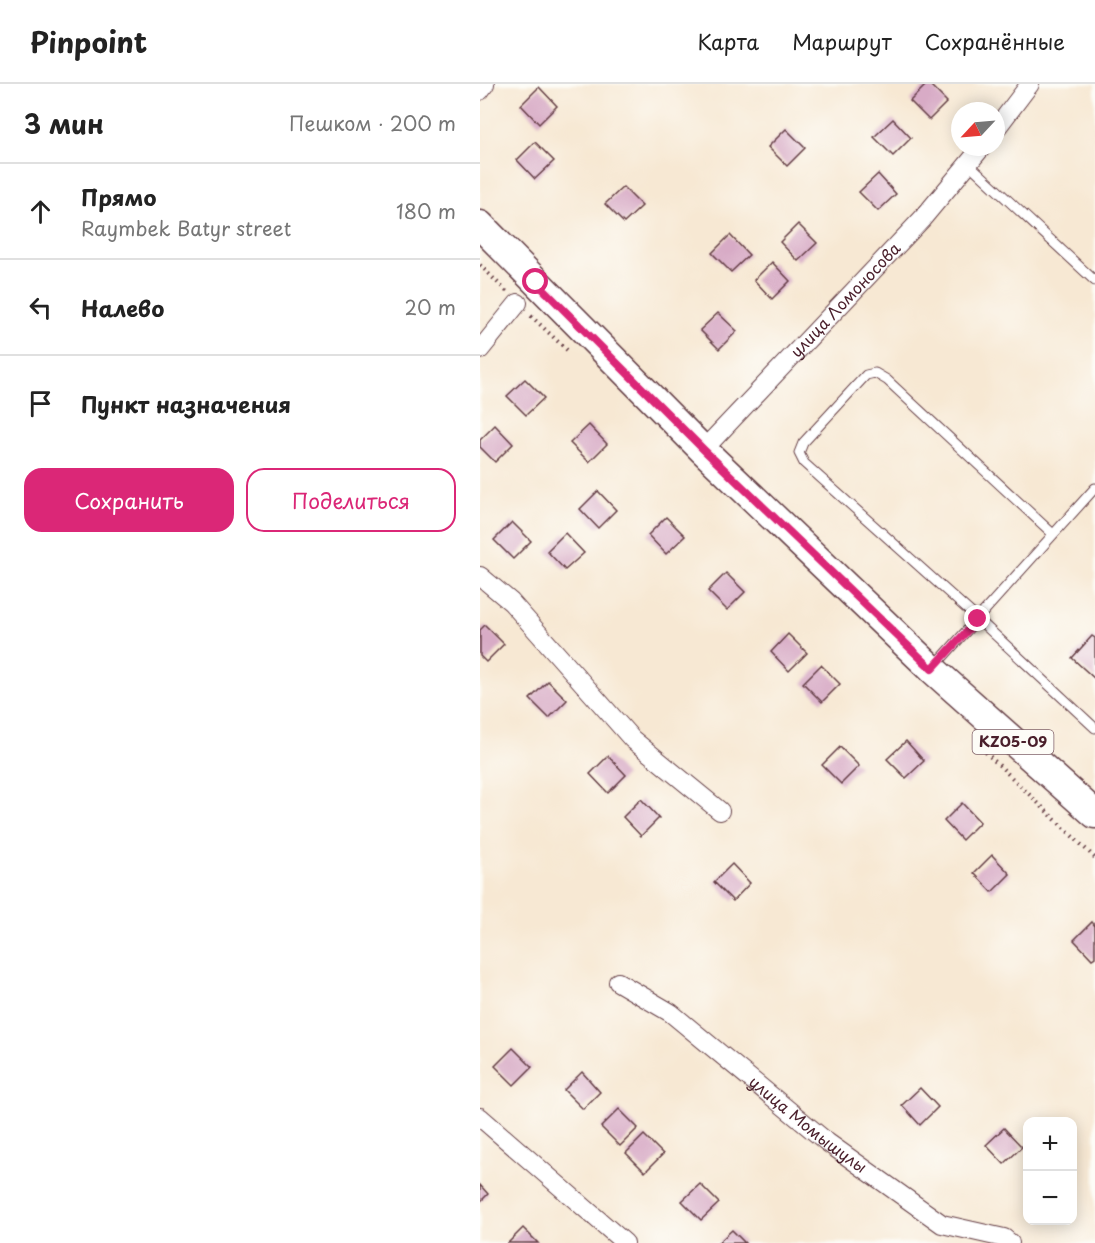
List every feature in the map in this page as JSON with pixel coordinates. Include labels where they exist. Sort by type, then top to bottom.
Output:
[{"type":"main road","name":"KZ05-09","points":[[480,225],[704,450],[932,669],[1095,814]]},
{"type":"street","points":[[480,91],[485,84]]},
{"type":"street","points":[[1005,117],[1030,84]]},
{"type":"street","name":"улица Ломоносова","points":[[704,450],[922,219],[975,156]]},
{"type":"street","points":[[480,350],[518,303]]},
{"type":"street","points":[[480,576],[511,602],[632,738],[720,811]]},
{"type":"street","name":"улица Момышулы","points":[[618,982],[671,1013],[827,1142],[942,1224],[1004,1241]]},
{"type":"street","points":[[480,1117],[625,1243]]},
{"type":"lane","points":[[969,164],[1095,281]]},
{"type":"lane","points":[[1053,534],[876,373],[866,375],[803,443],[799,453],[804,463],[978,619],[1095,728]]},
{"type":"lane","points":[[932,669],[1095,488]]},
{"type":"building","points":[[927,84],[947,102],[929,120],[910,101]]},
{"type":"building","points":[[539,87],[557,106],[539,124],[521,105]]},
{"type":"building","points":[[893,119],[911,138],[893,156],[874,137]]},
{"type":"building","points":[[786,129],[805,148],[787,166],[768,147]]},
{"type":"building","points":[[535,142],[554,161],[535,179],[517,160]]},
{"type":"building","points":[[878,174],[896,194],[878,211],[859,192]]},
{"type":"building","points":[[623,187],[642,206],[624,223],[605,204]]},
{"type":"building","points":[[798,224],[817,243],[798,261],[780,242]]},
{"type":"building","points":[[730,235],[749,255],[731,272],[712,253]]},
{"type":"building","points":[[772,262],[790,281],[772,299],[754,280]]},
{"type":"building","points":[[718,313],[737,331],[719,349],[700,330]]},
{"type":"building","points":[[525,379],[544,398],[526,415],[507,396]]},
{"type":"building","points":[[495,425],[513,444],[495,462],[480,447],[480,440]]},
{"type":"building","points":[[589,425],[607,444],[589,462],[570,443]]},
{"type":"building","points":[[598,491],[616,510],[598,528],[580,509]]},
{"type":"building","points":[[666,517],[685,536],[666,554],[648,535]]},
{"type":"building","points":[[512,522],[531,541],[513,559],[494,540]]},
{"type":"building","points":[[565,533],[584,553],[565,570],[547,551]]},
{"type":"building","points":[[726,573],[745,592],[727,610],[708,591]]},
{"type":"building","points":[[485,625],[504,644],[486,662],[480,656],[480,630]]},
{"type":"building","points":[[788,634],[807,653],[789,671],[771,652]]},
{"type":"building","points":[[1092,636],[1095,638],[1095,679],[1072,658]]},
{"type":"building","points":[[821,665],[840,684],[822,702],[803,683]]},
{"type":"building","points":[[548,681],[567,700],[549,718],[530,699]]},
{"type":"building","points":[[906,741],[924,761],[906,778],[887,759]]},
{"type":"building","points":[[840,747],[859,766],[841,784],[822,765]]},
{"type":"building","points":[[608,756],[626,775],[608,793],[590,774]]},
{"type":"building","points":[[641,799],[659,818],[641,836],[623,817]]},
{"type":"building","points":[[962,803],[980,822],[962,840],[944,821]]},
{"type":"building","points":[[992,855],[1010,874],[992,892],[974,873]]},
{"type":"building","points":[[732,864],[750,883],[733,901],[714,882]]},
{"type":"building","points":[[1092,922],[1095,926],[1095,957],[1092,959],[1074,940]]},
{"type":"building","points":[[513,1048],[532,1067],[514,1085],[495,1066]]},
{"type":"building","points":[[582,1072],[600,1092],[583,1109],[564,1090]]},
{"type":"building","points":[[920,1088],[938,1107],[920,1125],[902,1105]]},
{"type":"building","points":[[619,1109],[638,1128],[620,1146],[601,1127]]},
{"type":"building","points":[[1004,1128],[1022,1147],[1004,1164],[986,1145]]},
{"type":"building","points":[[644,1135],[663,1154],[645,1172],[626,1153]]},
{"type":"building","points":[[700,1184],[719,1203],[701,1220],[682,1201]]},
{"type":"building","points":[[480,1185],[488,1194],[480,1202]]},
{"type":"building","points":[[523,1228],[538,1243],[508,1243]]},
{"type":"building","points":[[732,1230],[745,1243],[718,1243]]},
{"type":"route","points":[[536,282],[704,450],[932,669],[978,619]]}]
